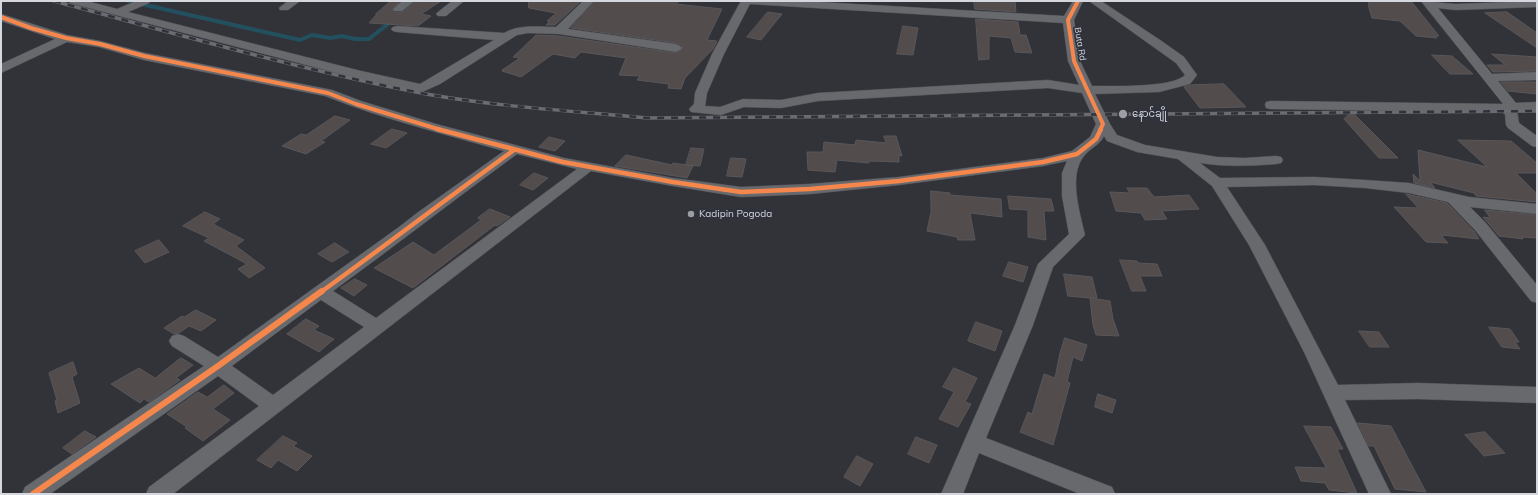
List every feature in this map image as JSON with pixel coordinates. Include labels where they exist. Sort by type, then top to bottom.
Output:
[{"type":"street","points":[[74,1],[353,73],[422,88],[436,81],[506,37],[520,31],[559,31],[676,48]]},
{"type":"street","points":[[116,13],[145,1]]},
{"type":"street","points":[[284,8],[295,1]]},
{"type":"street","points":[[398,8],[409,1]]},
{"type":"street","points":[[442,14],[459,1]]},
{"type":"street","points":[[559,31],[589,1]]},
{"type":"street","points":[[1068,20],[747,1],[718,54],[700,93],[700,104],[696,109],[721,111],[743,103],[781,104],[818,97],[1048,84],[1086,90],[1159,88],[1186,81],[1191,75],[1180,60],[1159,44],[1094,1]]},
{"type":"street","name":"Buta Rd","points":[[1078,1],[1068,20],[1074,61],[1086,90],[1103,124],[1112,138],[1142,149],[1183,156],[1245,162],[1276,160]]},
{"type":"street","points":[[1427,2],[1454,7],[1537,4]]},
{"type":"street","points":[[1427,2],[1489,78],[1509,108],[1513,125],[1537,143]]},
{"type":"street","points":[[1525,5],[1537,10]]},
{"type":"street","points":[[2,18],[66,38],[100,44],[144,56],[328,93],[356,104],[431,127],[514,150],[588,167],[741,192],[810,189],[899,181],[1043,162],[1078,154]]},
{"type":"street","points":[[397,29],[506,37]]},
{"type":"street","points":[[1,69],[66,38]]},
{"type":"street","points":[[1489,78],[1537,76]]},
{"type":"street","points":[[1271,105],[1509,108],[1537,106]]},
{"type":"street","points":[[952,494],[1024,325],[1046,264],[1077,235],[1070,196],[1069,173],[1078,154],[1096,139],[1103,124]]},
{"type":"street","points":[[33,494],[218,366],[514,150]]},
{"type":"street","points":[[1183,156],[1217,183],[1257,245],[1313,352],[1380,494]]},
{"type":"street","points":[[156,494],[588,167]]},
{"type":"street","points":[[1217,183],[1314,181],[1365,184],[1409,188],[1476,203],[1537,209]]},
{"type":"street","points":[[1453,198],[1480,226],[1537,297]]},
{"type":"street","points":[[320,292],[377,327]]},
{"type":"street","points":[[178,341],[218,366],[274,406]]},
{"type":"street","points":[[1332,393],[1418,391],[1537,395]]},
{"type":"street","points":[[973,442],[1104,494]]},
{"type":"building","points":[[391,1],[400,1],[392,9],[394,12],[403,12],[415,1],[441,1],[421,14],[431,16],[418,26],[369,23],[376,14]]},
{"type":"building","points":[[529,1],[581,1],[555,25],[546,25],[550,21],[547,21],[556,13],[529,8]]},
{"type":"building","points":[[595,1],[679,1],[676,4],[722,9],[707,40],[717,41],[713,49],[685,78],[681,89],[668,88],[669,84],[637,80],[640,76],[619,75],[626,58],[581,52],[575,58],[553,54],[521,77],[502,71],[520,58],[513,57],[536,35],[559,36],[676,53],[683,49],[681,45],[676,43],[571,28]]},
{"type":"building","points":[[974,1],[1015,1],[1016,12],[975,9]]},
{"type":"building","points":[[1369,1],[1411,1],[1439,36],[1435,36],[1437,38],[1416,36],[1400,21],[1372,18],[1369,8]]},
{"type":"building","points":[[768,12],[782,14],[761,40],[747,37]]},
{"type":"building","points":[[1507,12],[1537,33],[1537,48],[1485,13]]},
{"type":"building","points":[[976,19],[1018,22],[1020,35],[1026,35],[1032,53],[1015,52],[1011,38],[989,36],[989,59],[979,60]]},
{"type":"building","points":[[903,26],[918,28],[913,55],[897,54]]},
{"type":"building","points":[[1492,54],[1537,57],[1537,71],[1493,72],[1487,65],[1505,65]]},
{"type":"building","points":[[1432,55],[1452,56],[1473,74],[1450,74]]},
{"type":"building","points":[[1501,82],[1537,82],[1537,94],[1508,91]]},
{"type":"building","points":[[1224,84],[1246,107],[1200,108],[1184,87],[1191,85]]},
{"type":"building","points":[[1352,112],[1398,158],[1379,158],[1344,119]]},
{"type":"building","points":[[335,116],[350,120],[321,141],[325,142],[306,154],[282,146],[301,134],[306,135]]},
{"type":"building","points":[[392,129],[407,133],[386,148],[371,144]]},
{"type":"building","points":[[884,136],[896,136],[902,156],[899,155],[899,162],[869,161],[869,163],[837,160],[835,172],[808,170],[807,152],[823,152],[824,142],[855,145],[856,140],[886,143]]},
{"type":"building","points":[[549,137],[565,141],[555,151],[539,147]]},
{"type":"building","points":[[1458,140],[1511,141],[1537,163],[1537,173],[1516,173],[1537,194],[1537,202],[1476,196],[1474,193],[1430,182],[1435,188],[1414,183],[1413,174],[1420,181],[1418,150],[1487,167]]},
{"type":"building","points":[[691,148],[704,149],[700,166],[686,165]]},
{"type":"building","points":[[626,155],[672,165],[673,163],[693,166],[687,178],[615,166]]},
{"type":"building","points":[[731,158],[746,159],[742,177],[727,176]]},
{"type":"building","points":[[534,173],[548,178],[533,190],[520,185]]},
{"type":"building","points":[[1127,188],[1147,188],[1154,197],[1189,195],[1199,209],[1162,211],[1167,219],[1145,220],[1141,213],[1116,211],[1110,192],[1130,193]]},
{"type":"building","points":[[931,191],[950,193],[950,195],[1001,199],[1002,217],[970,213],[975,240],[958,240],[957,237],[927,231],[931,212]]},
{"type":"building","points":[[1406,194],[1447,203],[1474,231],[1479,239],[1441,235],[1448,243],[1426,242],[1394,207],[1418,208]]},
{"type":"building","points":[[1008,196],[1051,199],[1054,211],[1044,211],[1046,240],[1028,237],[1028,210],[1010,209]]},
{"type":"building","points":[[490,209],[510,217],[497,226],[495,225],[413,288],[374,268],[413,242],[434,255],[481,220],[478,218]]},
{"type":"building","points":[[1485,210],[1537,215],[1537,238],[1521,237],[1523,239],[1499,236],[1483,217],[1490,218]]},
{"type":"building","points":[[205,212],[220,219],[213,224],[244,240],[236,246],[265,268],[249,278],[238,269],[247,264],[204,241],[209,238],[183,226]]},
{"type":"building","points":[[159,240],[169,252],[145,263],[135,251]]},
{"type":"building","points":[[335,243],[349,252],[332,262],[318,254]]},
{"type":"building","points":[[1120,260],[1157,264],[1162,276],[1140,276],[1146,291],[1132,291]]},
{"type":"building","points":[[1009,262],[1028,267],[1023,282],[1003,276]]},
{"type":"building","points":[[1064,274],[1092,277],[1097,298],[1068,296]]},
{"type":"building","points":[[355,279],[367,285],[354,296],[341,288]]},
{"type":"building","points":[[1090,298],[1110,301],[1113,319],[1119,336],[1096,335],[1093,325]]},
{"type":"building","points":[[196,310],[216,320],[201,331],[189,326],[179,333],[174,334],[164,328],[182,316],[184,317]]},
{"type":"building","points":[[306,319],[319,326],[314,330],[334,339],[319,352],[287,334]]},
{"type":"building","points":[[976,322],[1002,331],[995,351],[968,341]]},
{"type":"building","points":[[1489,327],[1510,329],[1519,342],[1515,342],[1520,349],[1502,347]]},
{"type":"building","points":[[1359,331],[1379,332],[1389,347],[1370,347]]},
{"type":"building","points":[[1065,338],[1087,345],[1082,361],[1073,357],[1067,382],[1070,383],[1053,445],[1020,432],[1028,412],[1032,414],[1044,374],[1055,378],[1060,353]]},
{"type":"building","points":[[181,358],[193,365],[176,378],[180,380],[149,402],[144,399],[140,403],[111,384],[139,368],[155,378]]},
{"type":"building","points":[[73,362],[77,374],[72,377],[80,403],[58,413],[55,401],[57,400],[49,373]]},
{"type":"building","points":[[954,368],[977,378],[965,402],[971,404],[958,427],[939,419],[954,392],[943,387]]},
{"type":"building","points":[[224,385],[234,393],[213,409],[230,420],[203,441],[185,428],[187,427],[167,414],[198,392],[207,397]]},
{"type":"building","points":[[1098,394],[1116,400],[1112,413],[1095,407]]},
{"type":"building","points":[[1358,423],[1391,426],[1426,492],[1395,489],[1374,446],[1369,446]]},
{"type":"building","points":[[1304,426],[1331,427],[1343,449],[1337,449],[1357,493],[1329,490],[1325,483],[1301,481],[1295,467],[1326,468]]},
{"type":"building","points":[[85,431],[96,437],[72,454],[63,448]]},
{"type":"building","points":[[1485,432],[1505,453],[1484,456],[1465,435]]},
{"type":"building","points":[[283,436],[297,443],[293,446],[312,456],[297,471],[278,460],[271,468],[257,460]]},
{"type":"building","points":[[916,437],[937,445],[929,463],[908,454]]},
{"type":"building","points":[[857,456],[873,464],[860,486],[844,477]]},
{"type":"waterway","points":[[128,1],[300,40],[312,35],[330,38],[342,36],[355,39],[369,39],[398,16],[412,1]]},
{"type":"railway","points":[[54,1],[286,63],[426,94],[509,105],[647,118],[1537,111]]},
{"type":"cycle path","points":[[1,17],[31,28],[66,38],[100,44],[144,56],[328,93],[356,104],[431,127],[563,162],[673,182],[741,192],[810,189],[899,181],[1043,162],[1077,154],[1096,139],[1103,124],[1074,61],[1068,20],[1078,1]]},
{"type":"cycle path","points":[[33,494],[218,366],[514,150]]},
{"type":"place","name":"နောင်ချို","points":[[1123,114]]},
{"type":"place","name":"Kadipin Pogoda","points":[[691,214]]}]
